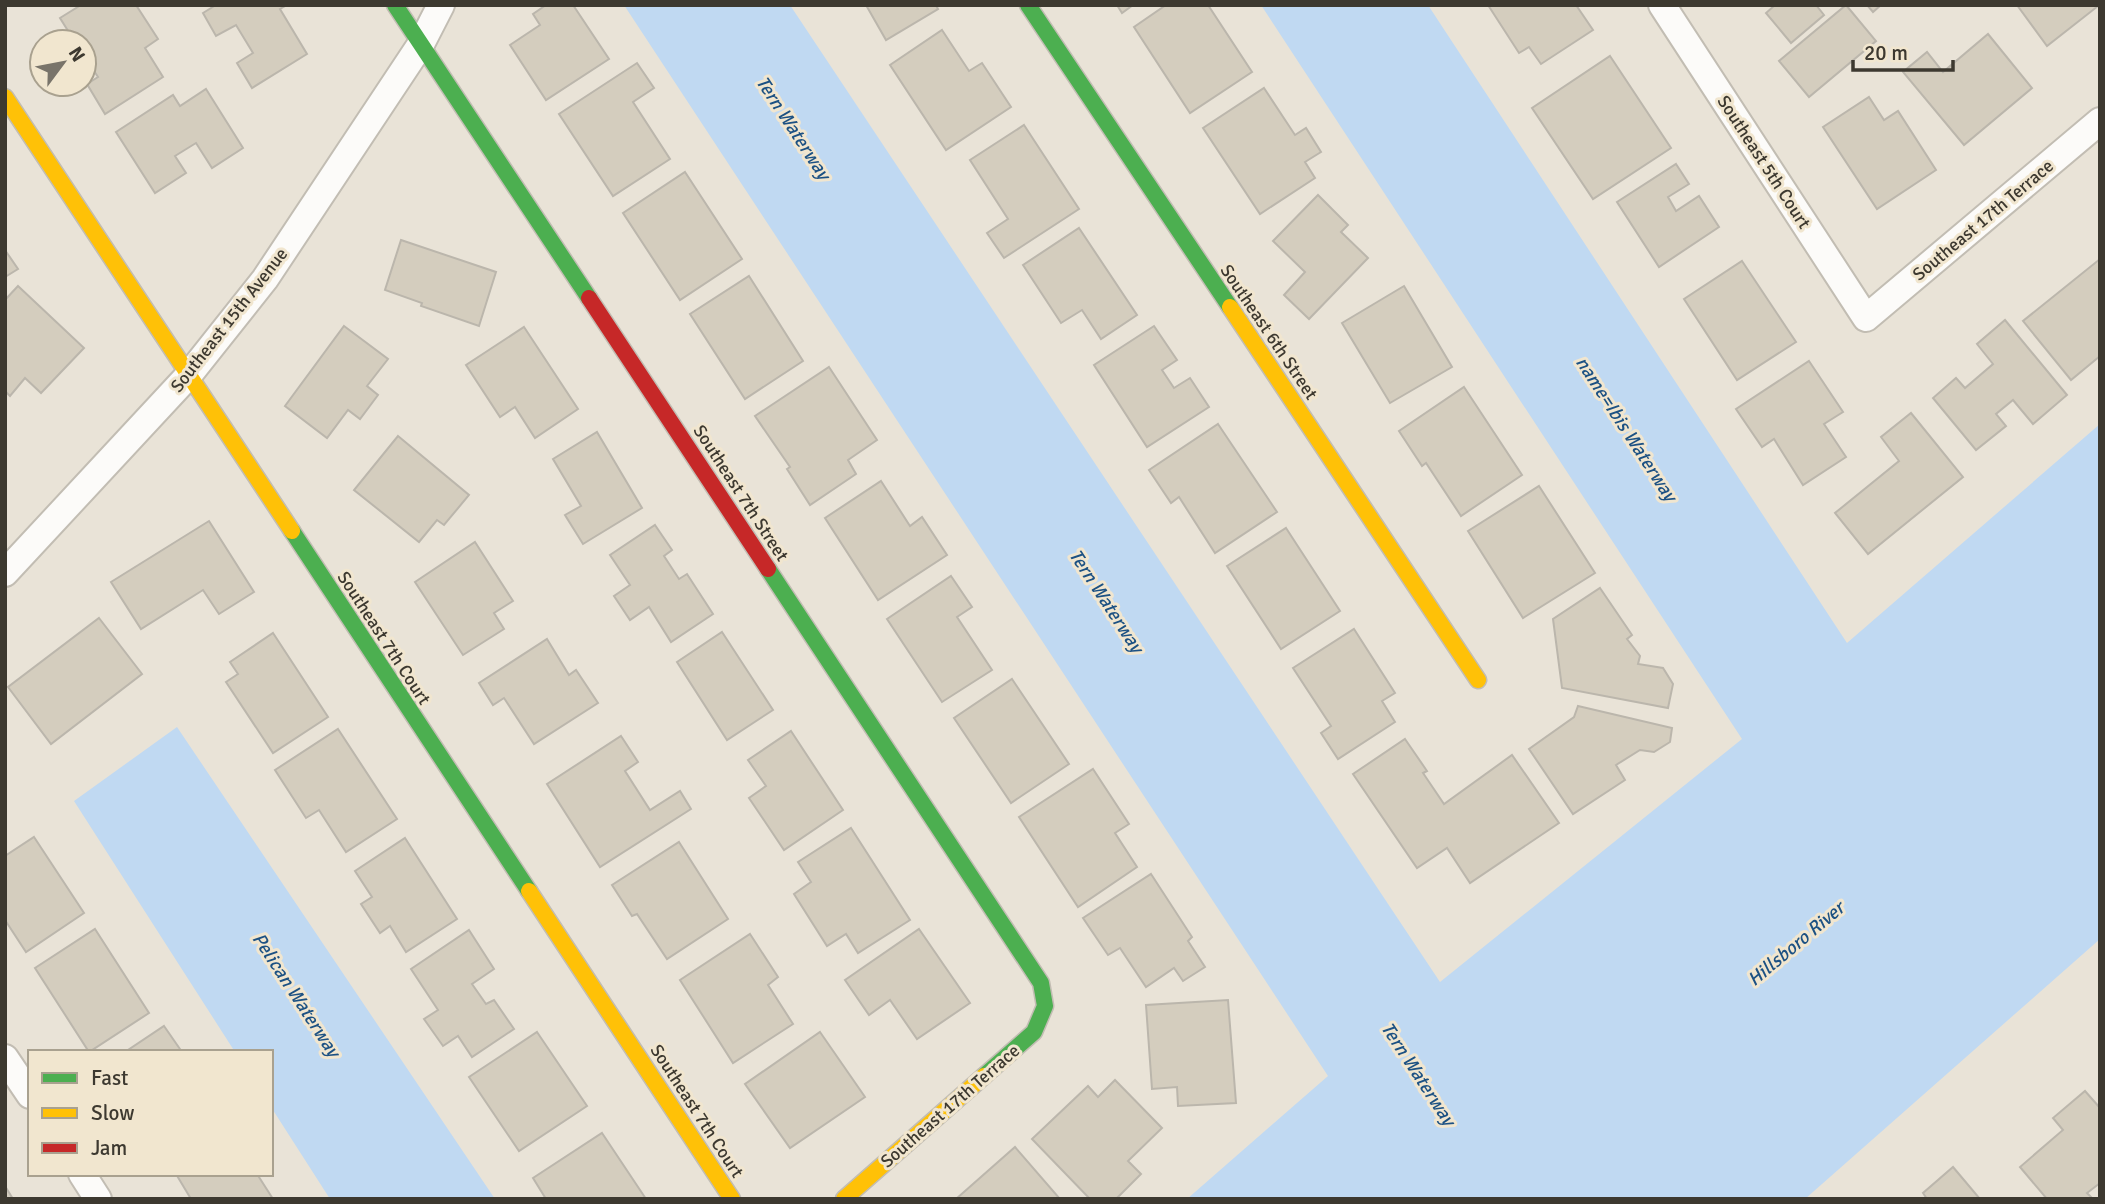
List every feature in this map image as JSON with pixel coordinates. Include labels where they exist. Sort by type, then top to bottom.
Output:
[{"type":"street","name":"Southeast 7th Street","points":[[396,5],[1041,983],[1045,1006]]},
{"type":"street","name":"Southeast 15th Avenue","points":[[5,573],[188,376],[265,279],[421,44],[442,5]]},
{"type":"street","name":"Southeast 6th Street","points":[[1028,5],[1478,680]]},
{"type":"street","name":"Southeast 5th Court","points":[[1662,5],[1866,318]]},
{"type":"street","name":"Southeast 7th Court","points":[[5,97],[732,1199]]},
{"type":"street","name":"Southeast 17th Terrace","points":[[1866,318],[2100,121]]},
{"type":"street","name":"Southeast 17th Terrace","points":[[844,1199],[1034,1032],[1045,1006]]},
{"type":"street","points":[[5,1058],[28,1092]]},
{"type":"street","points":[[83,1176],[98,1199]]},
{"type":"water","points":[[624,5],[790,5],[1440,982],[1742,739],[1261,5],[1428,5],[1847,643],[2100,424],[2100,939],[1805,1199],[1187,1199],[1328,1076]]},
{"type":"water","name":"Pelican Waterway","points":[[177,727],[495,1199],[330,1199],[273,1110],[273,1050],[234,1050],[74,801]]},
{"type":"building","points":[[81,5],[136,5],[158,39],[145,48],[163,77],[105,114],[95,98],[98,98],[98,28],[66,28],[60,18]]},
{"type":"building","points":[[216,5],[287,5],[280,9],[307,54],[252,88],[237,63],[253,53],[236,25],[216,36],[203,13]]},
{"type":"building","points":[[546,5],[573,5],[609,59],[546,100],[510,45],[540,25],[533,14]]},
{"type":"building","points":[[866,5],[936,5],[938,9],[886,40]]},
{"type":"building","points":[[1117,5],[1133,5],[1122,13]]},
{"type":"building","points":[[1166,5],[1208,5],[1252,72],[1190,113],[1134,27]]},
{"type":"building","points":[[1488,5],[1576,5],[1593,30],[1541,64],[1529,47],[1519,53]]},
{"type":"building","points":[[1775,5],[1816,5],[1824,15],[1791,43],[1766,13]]},
{"type":"building","points":[[1846,5],[1876,41],[1809,97],[1779,61]]},
{"type":"building","points":[[1867,5],[1881,5],[1873,12]]},
{"type":"building","points":[[2017,5],[2100,5],[2100,8],[2098,6],[2047,46]]},
{"type":"building","points":[[942,30],[969,71],[982,63],[1011,107],[946,150],[890,65]]},
{"type":"building","points":[[1988,34],[2032,88],[1964,145],[1903,72],[1927,52],[1943,72]]},
{"type":"building","points":[[1610,56],[1671,148],[1593,199],[1532,108]]},
{"type":"building","points":[[637,63],[654,88],[633,102],[670,159],[613,196],[559,114]]},
{"type":"building","points":[[1264,88],[1295,135],[1306,128],[1321,152],[1305,162],[1315,178],[1260,214],[1203,128]]},
{"type":"building","points":[[206,89],[243,148],[212,168],[196,143],[175,156],[186,173],[155,193],[116,132],[173,95],[180,106]]},
{"type":"building","points":[[1869,97],[1884,120],[1898,111],[1936,170],[1877,209],[1823,127]]},
{"type":"building","points":[[1024,125],[1079,209],[1004,258],[987,233],[1008,219],[970,160]]},
{"type":"building","points":[[1676,164],[1689,184],[1668,197],[1676,211],[1699,196],[1719,227],[1659,267],[1617,202]]},
{"type":"building","points":[[685,172],[742,259],[680,300],[623,213]]},
{"type":"building","points":[[1318,195],[1348,225],[1341,232],[1368,258],[1309,319],[1284,295],[1305,272],[1273,241]]},
{"type":"building","points":[[1079,228],[1137,315],[1101,339],[1082,310],[1061,323],[1023,265]]},
{"type":"building","points":[[401,240],[496,272],[479,326],[385,290]]},
{"type":"building","points":[[5,250],[18,269],[5,277]]},
{"type":"building","points":[[2100,259],[2100,356],[2071,380],[2023,321]]},
{"type":"building","points":[[1742,261],[1796,342],[1737,380],[1684,299]]},
{"type":"building","points":[[749,276],[803,361],[745,399],[690,314]]},
{"type":"building","points":[[18,286],[84,348],[41,393],[25,378],[10,396],[5,391],[5,300]]},
{"type":"building","points":[[1404,286],[1452,367],[1390,403],[1342,323]]},
{"type":"building","points":[[2005,320],[2067,395],[2033,424],[2013,400],[1996,414],[2006,426],[1976,450],[1933,398],[1956,378],[1965,388],[1993,364],[1977,344]]},
{"type":"building","points":[[344,326],[388,359],[367,386],[378,395],[360,419],[348,410],[327,438],[285,406]]},
{"type":"building","points":[[1154,326],[1177,360],[1162,370],[1174,388],[1190,378],[1209,407],[1147,447],[1094,365]]},
{"type":"building","points":[[524,327],[578,409],[535,438],[515,407],[500,417],[466,365]]},
{"type":"building","points":[[1809,361],[1843,412],[1824,424],[1846,457],[1803,485],[1774,439],[1762,447],[1736,409]]},
{"type":"building","points":[[829,367],[877,440],[848,460],[856,474],[810,505],[787,469],[790,467],[755,416]]},
{"type":"building","points":[[1464,387],[1522,475],[1461,516],[1426,463],[1422,466],[1399,431]]},
{"type":"building","points":[[1911,413],[1963,477],[1868,554],[1835,513],[1899,461],[1881,437]]},
{"type":"building","points":[[1218,424],[1277,512],[1215,553],[1179,497],[1171,503],[1149,470]]},
{"type":"building","points":[[597,432],[642,508],[583,544],[565,515],[581,506],[553,459]]},
{"type":"building","points":[[398,436],[469,495],[444,525],[437,520],[419,542],[354,490]]},
{"type":"building","points":[[881,481],[910,526],[922,517],[947,555],[878,600],[825,518]]},
{"type":"building","points":[[1539,486],[1595,573],[1523,618],[1468,531]]},
{"type":"building","points":[[209,521],[254,592],[219,614],[203,590],[141,629],[111,582]]},
{"type":"building","points":[[655,525],[672,550],[664,556],[679,579],[687,574],[713,614],[671,642],[649,607],[630,620],[614,596],[630,585],[610,555]]},
{"type":"building","points":[[1286,528],[1340,611],[1281,649],[1227,566]]},
{"type":"building","points":[[475,542],[513,601],[494,613],[504,629],[463,655],[415,582]]},
{"type":"building","points":[[951,576],[972,607],[957,617],[992,670],[942,702],[887,619]]},
{"type":"building","points":[[1600,588],[1632,635],[1627,639],[1640,656],[1638,664],[1663,668],[1673,684],[1668,708],[1562,688],[1553,619]]},
{"type":"building","points":[[99,618],[142,674],[51,744],[8,687]]},
{"type":"building","points":[[1354,629],[1395,693],[1382,701],[1395,722],[1338,759],[1321,733],[1331,726],[1293,668]]},
{"type":"building","points":[[722,632],[773,710],[727,740],[677,662]]},
{"type":"building","points":[[273,633],[328,717],[273,753],[226,682],[238,674],[230,662]]},
{"type":"building","points":[[547,639],[569,675],[576,670],[598,703],[534,744],[504,698],[493,705],[479,683]]},
{"type":"building","points":[[1012,679],[1069,764],[1011,803],[954,718]]},
{"type":"building","points":[[1578,706],[1672,728],[1670,742],[1654,752],[1640,750],[1616,765],[1625,780],[1573,814],[1529,749],[1574,717]]},
{"type":"building","points":[[338,729],[397,819],[346,852],[319,810],[306,818],[275,770]]},
{"type":"building","points":[[791,731],[843,810],[784,850],[749,798],[766,786],[748,760]]},
{"type":"building","points":[[621,736],[638,762],[625,771],[650,810],[680,791],[691,809],[600,867],[547,784]]},
{"type":"building","points":[[1405,739],[1427,771],[1423,773],[1444,804],[1512,755],[1559,823],[1470,883],[1447,848],[1417,868],[1353,774]]},
{"type":"building","points":[[1093,769],[1129,824],[1115,833],[1137,867],[1078,907],[1019,817]]},
{"type":"building","points":[[851,828],[910,920],[858,953],[846,934],[827,946],[794,894],[811,882],[798,862]]},
{"type":"building","points":[[34,837],[84,913],[26,952],[5,920],[5,856]]},
{"type":"building","points":[[405,838],[457,919],[406,952],[390,926],[380,933],[361,904],[372,897],[355,871]]},
{"type":"building","points":[[679,842],[728,919],[667,959],[637,914],[632,916],[612,885]]},
{"type":"building","points":[[1151,874],[1192,937],[1188,941],[1205,967],[1183,981],[1174,968],[1146,987],[1120,948],[1108,955],[1083,918]]},
{"type":"building","points":[[95,929],[149,1013],[92,1050],[88,1050],[35,968]]},
{"type":"building","points":[[919,929],[970,1003],[917,1039],[890,1000],[869,1015],[845,980]]},
{"type":"building","points":[[469,930],[494,969],[472,984],[486,1004],[494,1000],[514,1029],[472,1057],[458,1036],[443,1046],[424,1019],[438,1010],[411,969]]},
{"type":"building","points":[[750,934],[778,977],[768,985],[793,1024],[733,1063],[680,980]]},
{"type":"building","points":[[1228,1000],[1236,1103],[1178,1106],[1177,1087],[1152,1089],[1146,1005]]},
{"type":"building","points":[[164,1026],[181,1050],[128,1050]]},
{"type":"building","points":[[537,1032],[587,1106],[519,1151],[469,1077]]},
{"type":"building","points":[[820,1032],[865,1097],[790,1148],[745,1084]]},
{"type":"building","points":[[1115,1080],[1162,1128],[1128,1161],[1141,1174],[1116,1199],[1090,1199],[1032,1139],[1088,1086],[1098,1097]]},
{"type":"building","points":[[2085,1091],[2100,1108],[2100,1183],[2087,1193],[2091,1197],[2089,1199],[2047,1199],[2020,1167],[2063,1130],[2053,1118]]},
{"type":"building","points":[[602,1133],[646,1199],[546,1199],[533,1178]]},
{"type":"building","points":[[1015,1147],[1060,1199],[956,1199]]},
{"type":"building","points":[[1953,1167],[1980,1199],[1927,1199],[1923,1193]]},
{"type":"building","points":[[177,1176],[258,1176],[273,1199],[191,1199]]},
{"type":"building","points":[[5,1186],[13,1199],[5,1199]]},
{"type":"traffic: fast","points":[[395,5],[589,298]]},
{"type":"traffic: fast","points":[[1028,5],[1230,307]]},
{"type":"traffic: fast","points":[[292,531],[529,891]]},
{"type":"traffic: fast","points":[[768,569],[1041,983],[1045,1006],[1034,1032],[984,1076]]},
{"type":"traffic: slow","points":[[5,97],[292,531]]},
{"type":"traffic: slow","points":[[1230,307],[1478,680]]},
{"type":"traffic: slow","points":[[529,891],[732,1199]]},
{"type":"traffic: slow","points":[[844,1199],[984,1076]]},
{"type":"traffic: jam","points":[[589,298],[768,569]]},
{"type":"water label","name":"Tern Waterway","points":[[793,128]]},
{"type":"water label","name":"name=Ibis Waterway","points":[[1626,429]]},
{"type":"water label","name":"Tern Waterway","points":[[1106,601]]},
{"type":"water label","name":"Hillsboro River","points":[[1796,944]]},
{"type":"water label","name":"Tern Waterway","points":[[1418,1074]]}]
